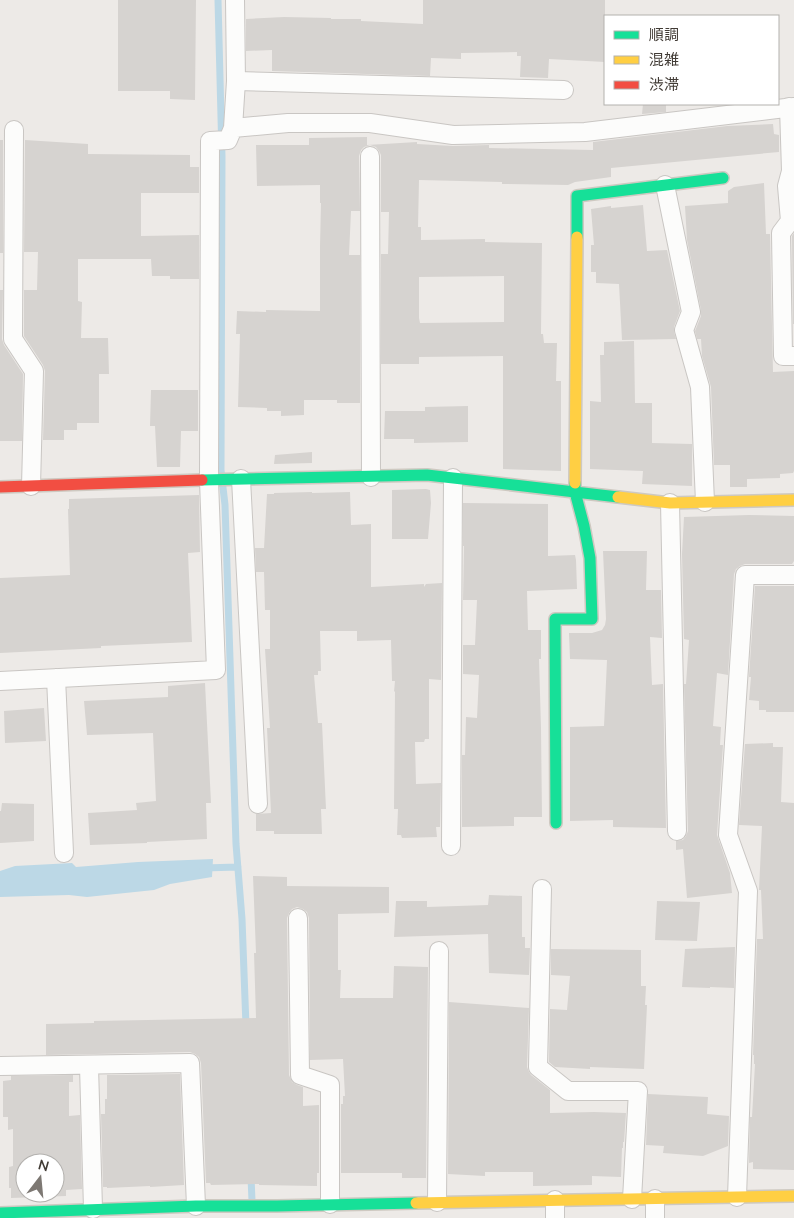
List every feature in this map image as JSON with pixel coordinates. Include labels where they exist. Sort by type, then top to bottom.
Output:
[{"type":"street","points":[[224,136],[236,81],[235,0]]},
{"type":"street","points":[[236,81],[564,90]]},
{"type":"street","points":[[0,681],[216,670],[212,480],[210,141],[224,136],[288,123],[370,123],[453,135],[585,132],[792,107],[791,170],[786,186],[790,221],[781,232],[781,242],[783,356],[794,356]]},
{"type":"street","points":[[14,130],[12,339],[34,371],[31,486]]},
{"type":"street","points":[[370,156],[371,477]]},
{"type":"street","points":[[556,823],[555,619],[592,619],[590,558],[575,492],[578,196],[723,178]]},
{"type":"street","points":[[665,185],[691,312],[684,330],[700,387],[705,502]]},
{"type":"street","points":[[0,487],[427,475],[670,503],[794,500]]},
{"type":"street","points":[[452,846],[453,478]]},
{"type":"street","points":[[235,479],[258,804]]},
{"type":"street","points":[[670,503],[677,831]]},
{"type":"street","points":[[737,1197],[748,890],[728,835],[745,575],[794,576]]},
{"type":"street","points":[[56,678],[64,853]]},
{"type":"street","points":[[542,889],[538,1067],[568,1091],[638,1092],[632,1199]]},
{"type":"street","points":[[298,918],[300,1075],[330,1085],[330,1204]]},
{"type":"street","points":[[437,1202],[439,951]]},
{"type":"street","points":[[0,1066],[190,1063],[196,1206]]},
{"type":"street","points":[[89,1066],[93,1209]]},
{"type":"street","points":[[0,1213],[196,1206],[794,1196]]},
{"type":"street","points":[[655,1199],[655,1218]]},
{"type":"street","points":[[555,1200],[555,1218]]},
{"type":"water","points":[[213,859],[212,877],[170,884],[154,890],[87,897],[69,895],[0,897],[0,871],[15,866],[72,863],[76,867]]},
{"type":"building","points":[[118,0],[196,0],[195,100],[170,99],[170,91],[118,91]]},
{"type":"building","points":[[423,0],[605,0],[604,62],[549,59],[548,78],[520,77],[521,56],[517,56],[517,52],[461,53],[461,59],[431,58],[430,76],[272,71],[272,50],[246,51],[246,19],[284,17],[331,18],[423,24]]},
{"type":"building","points":[[643,105],[666,105],[666,112],[642,114]]},
{"type":"building","points":[[773,124],[774,134],[779,135],[779,152],[611,168],[611,177],[575,182],[568,185],[419,180],[418,227],[421,227],[421,240],[485,239],[485,242],[542,243],[541,334],[543,334],[544,343],[557,343],[556,381],[561,381],[561,471],[503,469],[503,356],[419,357],[419,364],[381,364],[381,254],[388,254],[389,212],[381,212],[381,155],[376,147],[370,145],[361,150],[359,156],[360,211],[351,211],[349,255],[360,255],[360,403],[337,403],[337,400],[304,400],[304,415],[281,416],[281,411],[267,411],[267,408],[238,407],[240,334],[236,334],[237,311],[320,311],[320,185],[257,186],[256,145],[309,145],[309,138],[367,137],[367,145],[417,142],[417,144],[453,146],[489,145],[489,148],[593,150],[593,142],[727,126]],"holes":[[[504,276],[504,322],[420,323],[419,277]]]},
{"type":"building","points":[[0,140],[3,140],[3,253],[0,253]]},
{"type":"building","points":[[25,140],[88,144],[88,154],[190,155],[190,167],[199,167],[199,193],[141,193],[141,236],[199,235],[199,279],[170,279],[170,276],[152,276],[151,259],[78,259],[78,301],[82,302],[81,338],[108,338],[109,374],[99,374],[99,423],[77,423],[77,430],[64,430],[64,440],[43,440],[45,371],[24,336],[24,290],[37,290],[38,252],[24,252]]},
{"type":"building","points":[[764,183],[766,234],[770,234],[773,372],[794,371],[794,471],[793,473],[780,474],[780,478],[747,479],[747,487],[730,487],[730,465],[714,465],[711,387],[702,356],[701,339],[697,339],[695,331],[701,316],[701,310],[687,240],[685,206],[728,203],[728,191],[734,187]]},
{"type":"building","points":[[643,205],[647,251],[667,250],[680,311],[674,327],[676,339],[622,340],[619,284],[596,283],[596,272],[591,272],[591,245],[594,245],[591,209]]},
{"type":"building","points":[[794,233],[794,324],[793,324],[792,236]]},
{"type":"building","points":[[0,290],[3,290],[2,339],[23,374],[22,441],[0,441]]},
{"type":"building","points":[[634,341],[635,403],[652,403],[652,443],[692,444],[692,486],[642,484],[643,471],[590,469],[590,401],[601,402],[600,355],[604,355],[604,342]]},
{"type":"building","points":[[151,390],[198,390],[198,431],[181,431],[180,467],[157,467],[155,426],[150,426]]},
{"type":"building","points":[[468,406],[468,442],[414,443],[414,439],[384,439],[385,411],[425,411],[425,407]]},
{"type":"building","points":[[312,452],[312,463],[274,464],[275,455]]},
{"type":"building","points":[[392,490],[430,490],[431,503],[428,539],[392,539]]},
{"type":"building","points":[[350,492],[351,525],[371,524],[371,587],[424,584],[424,587],[426,584],[442,583],[441,680],[429,679],[429,739],[425,739],[424,742],[415,742],[416,784],[441,783],[440,827],[436,827],[437,837],[402,838],[401,835],[397,835],[398,809],[394,809],[395,681],[392,681],[391,640],[357,641],[357,631],[320,631],[321,671],[318,671],[318,675],[314,675],[318,723],[322,723],[326,809],[321,809],[322,834],[274,834],[274,831],[256,831],[256,814],[271,813],[267,728],[270,728],[265,649],[270,649],[270,610],[265,610],[264,572],[256,572],[255,548],[264,548],[267,494]]},
{"type":"building","points":[[199,495],[200,552],[188,553],[192,642],[0,653],[0,578],[70,575],[69,499]]},
{"type":"building","points":[[463,503],[548,504],[548,556],[575,555],[576,560],[577,589],[527,591],[528,630],[541,630],[541,659],[539,659],[542,817],[514,817],[514,826],[462,827],[462,755],[465,755],[466,717],[477,718],[479,675],[463,674],[463,645],[475,645],[477,600],[463,600]]},
{"type":"building","points":[[794,516],[794,561],[792,564],[745,564],[736,569],[734,574],[728,675],[717,673],[713,726],[721,727],[720,745],[723,745],[717,835],[730,873],[732,893],[687,898],[683,849],[676,850],[676,841],[683,840],[688,831],[684,684],[686,684],[689,640],[684,639],[682,554],[684,517]]},
{"type":"building","points":[[603,551],[647,551],[646,590],[661,590],[662,638],[650,637],[652,685],[663,684],[666,828],[613,827],[613,820],[570,821],[570,727],[604,726],[607,660],[570,659],[569,633],[592,633],[602,630],[605,625]]},
{"type":"building","points":[[755,586],[794,586],[794,712],[766,712],[766,710],[759,710],[759,701],[749,700]]},
{"type":"building","points":[[205,683],[211,803],[206,803],[207,839],[90,845],[88,813],[137,810],[136,803],[156,801],[153,733],[87,735],[84,701],[168,697],[168,686]]},
{"type":"building","points":[[44,708],[46,741],[5,743],[4,711]]},
{"type":"building","points":[[773,743],[773,747],[783,747],[781,802],[794,803],[794,1170],[753,1169],[753,1162],[749,1163],[750,1117],[752,1117],[755,1064],[753,1055],[757,939],[763,939],[761,890],[759,890],[762,826],[739,825],[745,744]]},
{"type":"building","points":[[2,803],[34,804],[34,841],[0,843],[0,811]]},
{"type":"building","points":[[253,876],[287,877],[287,886],[389,887],[389,913],[338,914],[338,970],[341,970],[340,998],[393,998],[394,966],[428,967],[426,1178],[402,1178],[402,1173],[341,1173],[341,1104],[343,1104],[343,1096],[345,1096],[343,1059],[310,1060],[309,918],[307,912],[297,907],[292,909],[287,918],[289,1075],[292,1082],[303,1087],[303,1106],[319,1105],[319,1173],[317,1173],[317,1186],[211,1185],[206,1183],[201,1063],[199,1057],[195,1054],[190,1052],[46,1055],[46,1024],[94,1023],[94,1021],[256,1018]]},
{"type":"building","points":[[489,895],[522,896],[522,937],[525,937],[525,948],[530,948],[529,975],[489,973],[488,934],[394,937],[396,901],[427,901],[427,907],[488,905]]},
{"type":"building","points":[[657,901],[700,902],[697,941],[655,940]]},
{"type":"building","points":[[735,947],[734,988],[682,987],[685,949]]},
{"type":"building","points":[[551,949],[641,950],[641,986],[646,986],[645,1005],[647,1005],[644,1069],[555,1067],[549,1062],[550,1009],[567,1010],[570,976],[551,975]]},
{"type":"building","points":[[449,1002],[529,1008],[527,1067],[531,1075],[550,1090],[550,1113],[626,1113],[621,1177],[592,1176],[592,1185],[533,1186],[533,1172],[485,1172],[485,1176],[448,1174]]},
{"type":"building","points":[[180,1074],[184,1185],[103,1187],[101,1114],[105,1114],[107,1075]]},
{"type":"building","points":[[73,1075],[73,1082],[69,1082],[69,1116],[80,1115],[82,1189],[66,1190],[65,1196],[65,1153],[15,1153],[15,1198],[11,1198],[9,1167],[13,1166],[13,1129],[8,1130],[8,1117],[3,1117],[3,1081],[11,1080],[11,1076]]},
{"type":"building","points":[[648,1094],[708,1097],[707,1114],[729,1116],[728,1146],[703,1156],[663,1153],[664,1146],[646,1145]]},
{"type":"waterway","points":[[218,0],[222,156],[221,470],[225,505],[236,844],[242,919],[246,1026]]},
{"type":"waterway","points":[[203,868],[238,867]]},
{"type":"waterway","points":[[251,1177],[252,1201]]},
{"type":"traffic: fast","points":[[577,237],[577,196],[723,178]]},
{"type":"traffic: fast","points":[[202,480],[427,475],[618,497]]},
{"type":"traffic: fast","points":[[556,823],[555,619],[592,619],[590,558],[575,492],[575,483]]},
{"type":"traffic: fast","points":[[0,1213],[196,1206],[416,1203]]},
{"type":"traffic: slow","points":[[575,483],[577,237]]},
{"type":"traffic: slow","points":[[618,497],[670,503],[794,500]]},
{"type":"traffic: slow","points":[[416,1203],[794,1196]]},
{"type":"traffic: jam","points":[[0,487],[202,480]]}]
